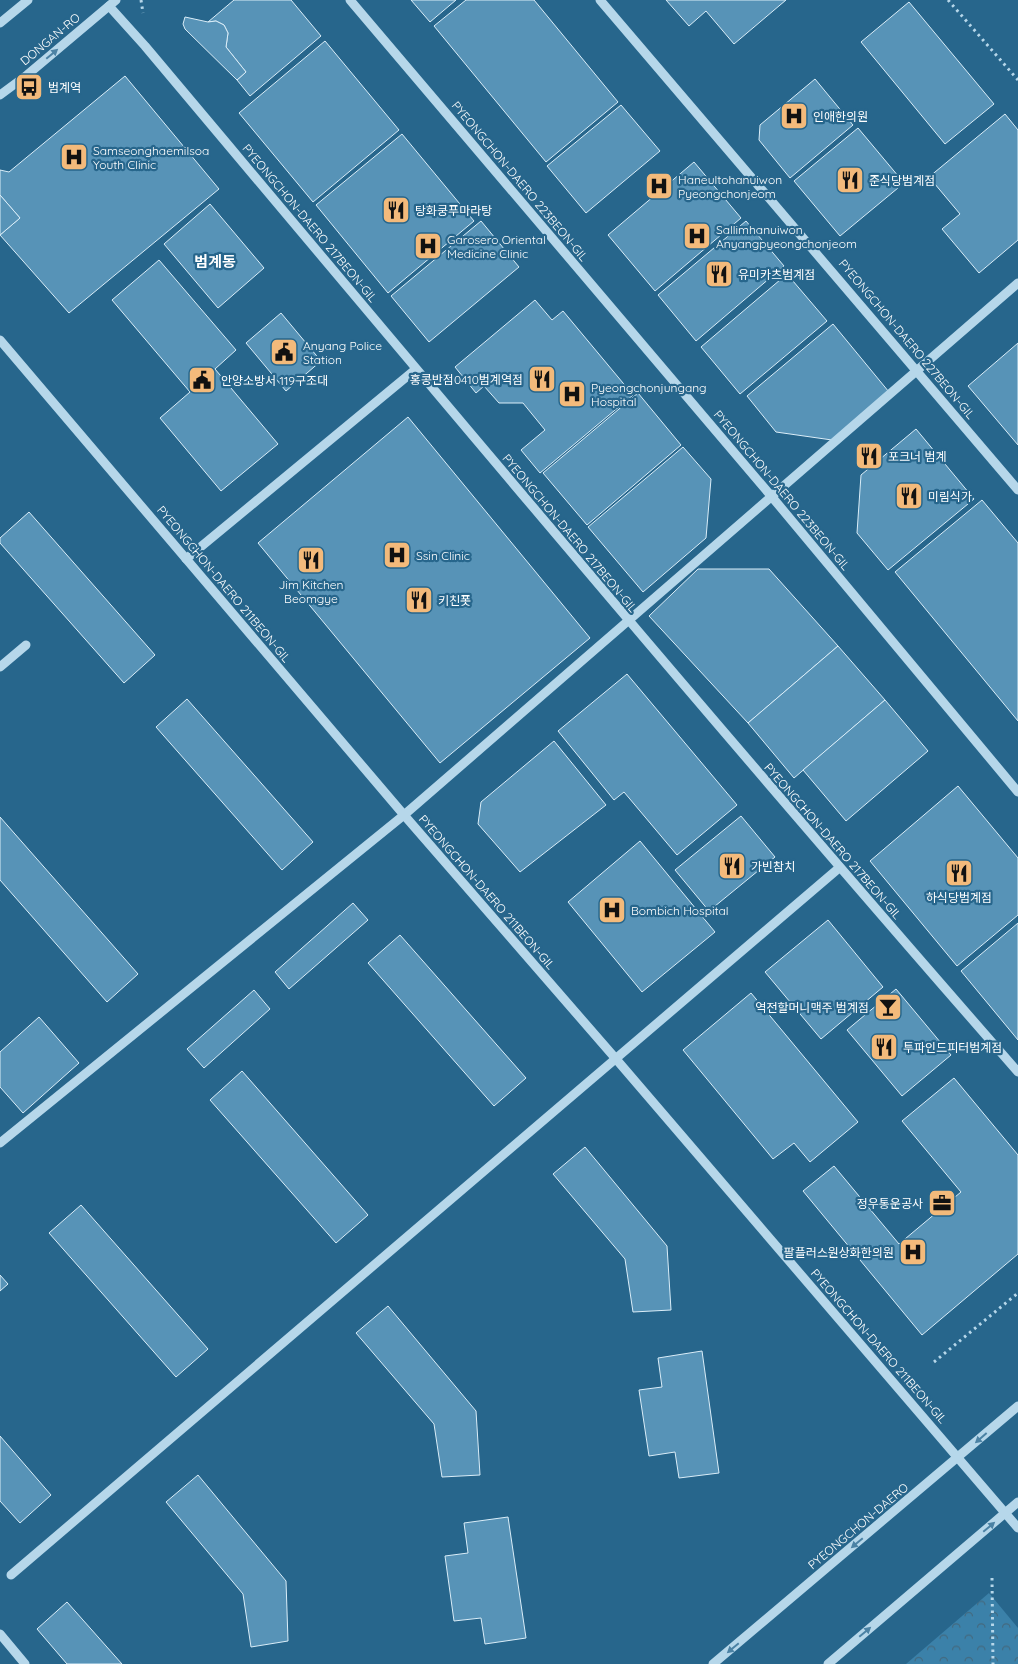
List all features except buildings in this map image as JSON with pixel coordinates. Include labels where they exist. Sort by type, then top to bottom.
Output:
[{"type":"street","points":[[0,22],[28,0]]},
{"type":"street","name":"PYEONGCHON-DAERO 223BEON-GIL","points":[[350,0],[772,497],[1018,792]]},
{"type":"street","name":"PYEONGCHON-DAERO 227BEON-GIL","points":[[600,0],[1018,490]]},
{"type":"street","name":"DONGAN-RO","points":[[0,95],[27,75],[112,3]]},
{"type":"street","name":"PYEONGCHON-DAERO 217BEON-GIL","points":[[112,3],[145,46],[629,622],[839,868],[1018,1072]]},
{"type":"street","points":[[0,1143],[404,815],[1018,283]]},
{"type":"street","name":"PYEONGCHON-DAERO 211BEON-GIL","points":[[0,340],[404,815],[959,1457],[1018,1528]]},
{"type":"street","points":[[186,559],[416,369]]},
{"type":"street","points":[[0,667],[26,645]]},
{"type":"street","points":[[11,1575],[839,868]]},
{"type":"street","name":"PYEONGCHON-DAERO","points":[[714,1664],[1018,1406]]},
{"type":"street","points":[[828,1664],[1018,1502]]},
{"type":"street","points":[[0,1634],[25,1664]]},
{"type":"path","points":[[141,0],[142,5]]},
{"type":"path","points":[[948,0],[1018,80]]},
{"type":"path","points":[[934,1362],[1018,1293]]},
{"type":"path","points":[[992,1578],[994,1664]]},
{"type":"green space","points":[[989,1593],[1018,1628],[1018,1664],[906,1664]]},
{"type":"place","name":"범계역","points":[[29,87]]},
{"type":"place","name":"인애한의원","points":[[794,116]]},
{"type":"place","name":"Samseonghaemilsoa Youth Clinic","points":[[74,157]]},
{"type":"place","name":"준식당범계점","points":[[850,180]]},
{"type":"place","name":"Haneultohanuiwon Pyeongchonjeom","points":[[659,186]]},
{"type":"place","name":"탕화쿵푸마라탕","points":[[396,210]]},
{"type":"place","name":"Sallimhanuiwon Anyangpyeongchonjeom","points":[[697,236]]},
{"type":"place","name":"Garosero Oriental Medicine Clinic","points":[[428,246]]},
{"type":"place","name":"유미카츠범계점","points":[[719,274]]},
{"type":"place","name":"Anyang Police Station","points":[[284,352]]},
{"type":"place","name":"홍콩반점0410범계역점","points":[[542,379]]},
{"type":"place","name":"안양소방서 119구조대","points":[[202,380]]},
{"type":"place","name":"Pyeongchonjungang Hospital","points":[[572,394]]},
{"type":"place","name":"포크너 범계","points":[[869,456]]},
{"type":"place","name":"미림식가","points":[[909,496]]},
{"type":"place","name":"Ssin Clinic","points":[[397,555]]},
{"type":"place","name":"Jim Kitchen Beomgye","points":[[311,560]]},
{"type":"place","name":"키친폿","points":[[419,600]]},
{"type":"place","name":"가빈참치","points":[[732,866]]},
{"type":"place","name":"하식당범계점","points":[[959,873]]},
{"type":"place","name":"Bombich Hospital","points":[[612,910]]},
{"type":"place","name":"역전할머니맥주 범계점","points":[[888,1007]]},
{"type":"place","name":"투파인드피터범계점","points":[[884,1047]]},
{"type":"place","name":"정우통운공사","points":[[942,1203]]},
{"type":"place","name":"팔플러스원상화한의원","points":[[913,1252]]},
{"type":"district","name":"범계동","points":[[215,261]]}]
